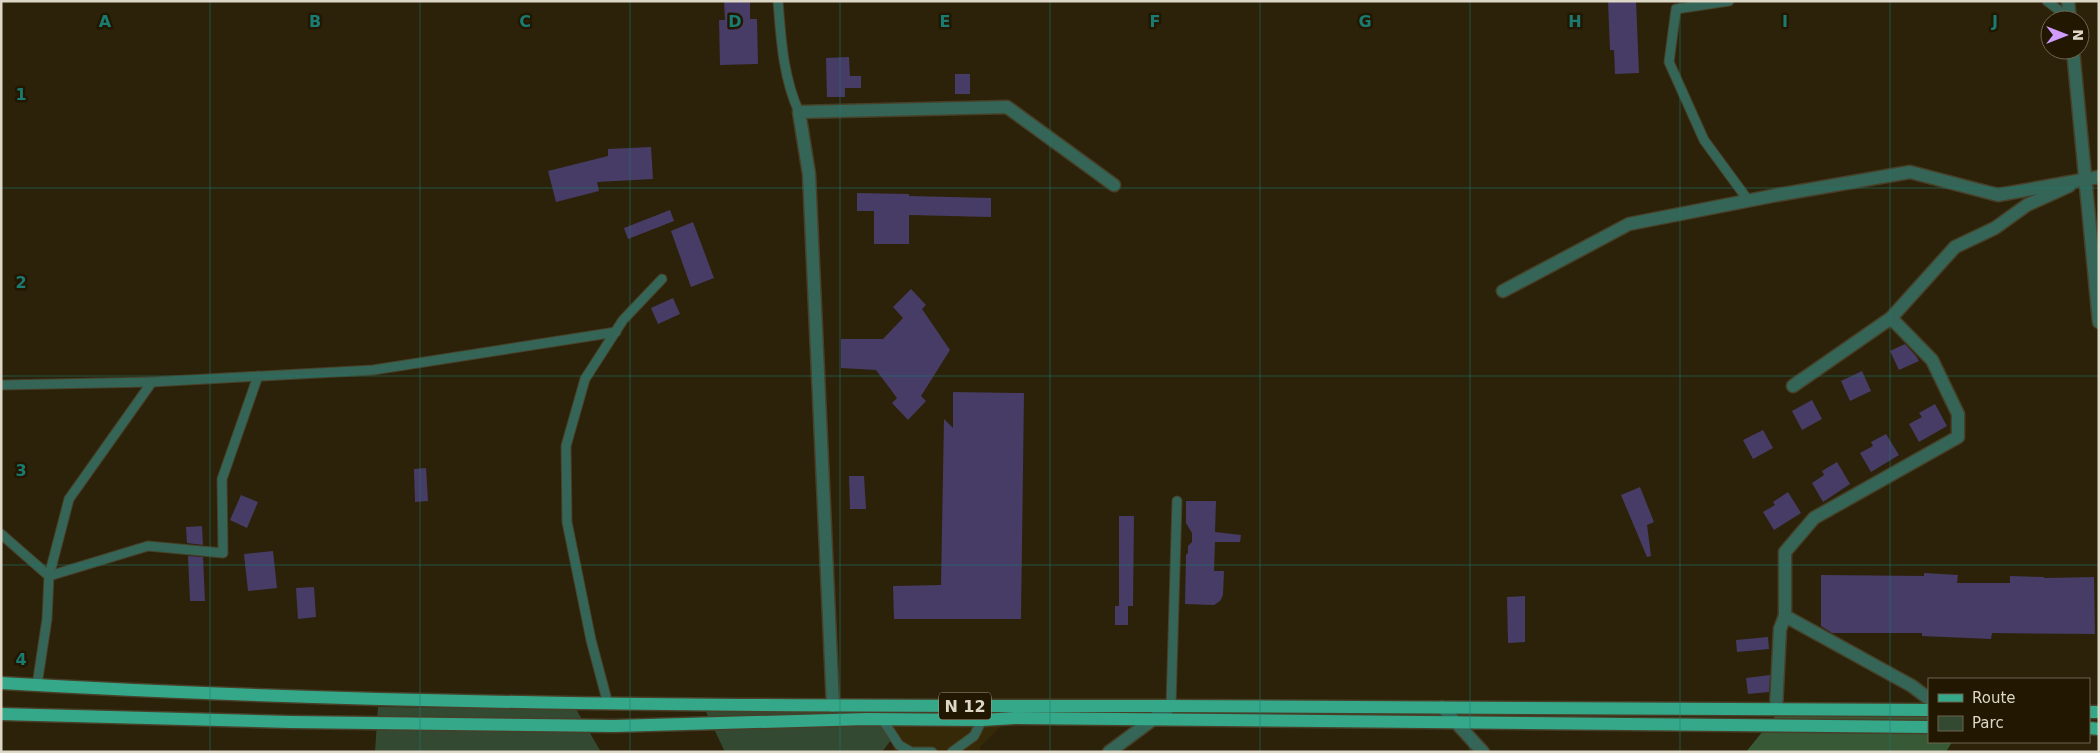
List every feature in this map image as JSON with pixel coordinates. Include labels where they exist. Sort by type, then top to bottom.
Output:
[{"type":"main road","name":"N 12","points":[[1,683],[380,700],[608,704],[1928,710]]},
{"type":"main road","name":"N 12","points":[[1,714],[291,722],[614,726],[882,719],[982,720],[1015,718],[1455,724],[1928,727]]},
{"type":"street","points":[[2074,60],[2099,320]]},
{"type":"street","points":[[833,706],[809,174],[799,112],[1007,107],[1114,185]]},
{"type":"street","points":[[1503,291],[1628,224],[1748,200],[1910,172],[1998,195],[2099,177]]},
{"type":"street","points":[[1793,386],[1891,318],[1955,247],[1995,228],[2027,205],[2085,179]]},
{"type":"street","points":[[1776,709],[1780,629],[1785,616],[1785,552],[1814,518],[1958,437],[1958,414],[1932,360],[1891,318]]},
{"type":"street","points":[[1785,616],[1904,682],[1928,698]]},
{"type":"street","points":[[1110,752],[1171,706]]},
{"type":"street","points":[[1442,707],[1455,724],[1483,752]]},
{"type":"lane","points":[[778,1],[782,51],[799,112]]},
{"type":"lane","points":[[1729,1],[1676,9],[1669,62],[1704,140],[1748,200]]},
{"type":"lane","points":[[2047,1],[2058,10]]},
{"type":"lane","points":[[608,704],[591,640],[568,522],[566,446],[585,379],[623,320],[662,280]]},
{"type":"lane","points":[[1,385],[152,382],[373,370],[616,332]]},
{"type":"lane","points":[[49,576],[148,546],[222,553],[222,479],[258,376]]},
{"type":"lane","points":[[37,685],[47,618],[49,576],[69,499],[152,382]]},
{"type":"lane","points":[[1171,706],[1177,501]]},
{"type":"lane","points":[[1,534],[49,576]]},
{"type":"lane","points":[[882,719],[901,749],[911,752],[932,752]]},
{"type":"lane","points":[[966,752],[982,720]]},
{"type":"lane","points":[[952,752],[974,736]]},
{"type":"shaded area","points":[[879,712],[1015,712],[980,747],[981,752],[893,752],[894,736]]},
{"type":"green space","points":[[378,707],[576,709],[601,752],[375,752]]},
{"type":"green space","points":[[705,710],[879,712],[894,736],[882,752],[725,752]]},
{"type":"green space","points":[[1776,715],[1928,716],[1928,743],[1951,743],[1946,752],[1746,752]]},
{"type":"building","points":[[724,1],[750,1],[750,19],[757,19],[758,64],[720,65],[719,20],[725,20]]},
{"type":"building","points":[[1608,1],[1636,1],[1639,73],[1615,74],[1614,50],[1610,50]]},
{"type":"building","points":[[849,57],[850,76],[861,76],[861,88],[845,88],[845,97],[827,97],[826,58]]},
{"type":"building","points":[[955,74],[970,74],[970,94],[955,94]]},
{"type":"building","points":[[651,147],[653,179],[597,182],[599,191],[556,202],[548,171],[608,156],[608,149]]},
{"type":"building","points":[[857,193],[991,198],[991,217],[909,215],[909,244],[874,244],[874,211],[857,211]]},
{"type":"building","points":[[670,210],[674,221],[628,239],[624,228]]},
{"type":"building","points":[[693,222],[714,278],[691,287],[671,231]]},
{"type":"building","points":[[911,289],[926,305],[922,309],[950,350],[921,396],[926,401],[908,420],[892,403],[897,398],[876,370],[841,368],[841,339],[883,339],[903,318],[893,307]]},
{"type":"building","points":[[673,298],[680,314],[658,324],[651,308]]},
{"type":"building","points":[[1905,344],[1919,361],[1899,370],[1890,351]]},
{"type":"building","points":[[1862,371],[1871,391],[1850,401],[1841,381]]},
{"type":"building","points":[[953,392],[1024,393],[1021,619],[894,619],[893,586],[941,585],[944,419],[953,428]]},
{"type":"building","points":[[1812,400],[1822,419],[1802,430],[1792,411]]},
{"type":"building","points":[[1935,404],[1947,426],[1919,442],[1909,424],[1922,417],[1919,413]]},
{"type":"building","points":[[1763,430],[1773,448],[1753,459],[1743,440]]},
{"type":"building","points":[[1886,434],[1899,455],[1871,472],[1860,453],[1873,446],[1871,442]]},
{"type":"building","points":[[1837,462],[1850,484],[1823,502],[1812,483],[1824,475],[1822,471]]},
{"type":"building","points":[[426,468],[428,501],[415,502],[414,469]]},
{"type":"building","points":[[849,476],[864,476],[866,509],[850,509]]},
{"type":"building","points":[[1640,487],[1654,522],[1647,525],[1651,556],[1647,557],[1621,495]]},
{"type":"building","points":[[1788,492],[1801,513],[1774,530],[1763,512],[1775,505],[1773,502]]},
{"type":"building","points":[[241,495],[258,502],[247,528],[230,520]]},
{"type":"building","points":[[1186,501],[1216,501],[1215,532],[1241,535],[1240,542],[1215,542],[1214,571],[1224,571],[1223,595],[1220,601],[1214,605],[1185,604],[1186,555],[1188,553],[1188,546],[1192,542],[1192,533],[1186,523]]},
{"type":"building","points":[[1119,516],[1134,516],[1133,606],[1128,606],[1128,625],[1115,625],[1115,606],[1119,606]]},
{"type":"building","points":[[202,526],[203,545],[187,543],[186,527]]},
{"type":"building","points":[[273,551],[277,588],[248,591],[244,554]]},
{"type":"building","points":[[188,556],[203,557],[205,601],[190,601]]},
{"type":"building","points":[[1924,573],[1958,575],[1957,583],[2010,583],[2010,576],[2044,578],[2094,577],[2095,634],[1992,633],[1991,639],[1922,636],[1922,633],[1832,633],[1821,626],[1821,575],[1924,576]]},
{"type":"building","points":[[314,587],[316,617],[298,619],[296,588]]},
{"type":"building","points":[[1525,596],[1525,642],[1508,643],[1507,597]]},
{"type":"building","points":[[1768,637],[1769,649],[1737,652],[1736,640]]},
{"type":"building","points":[[1770,675],[1769,692],[1748,694],[1746,678]]}]
